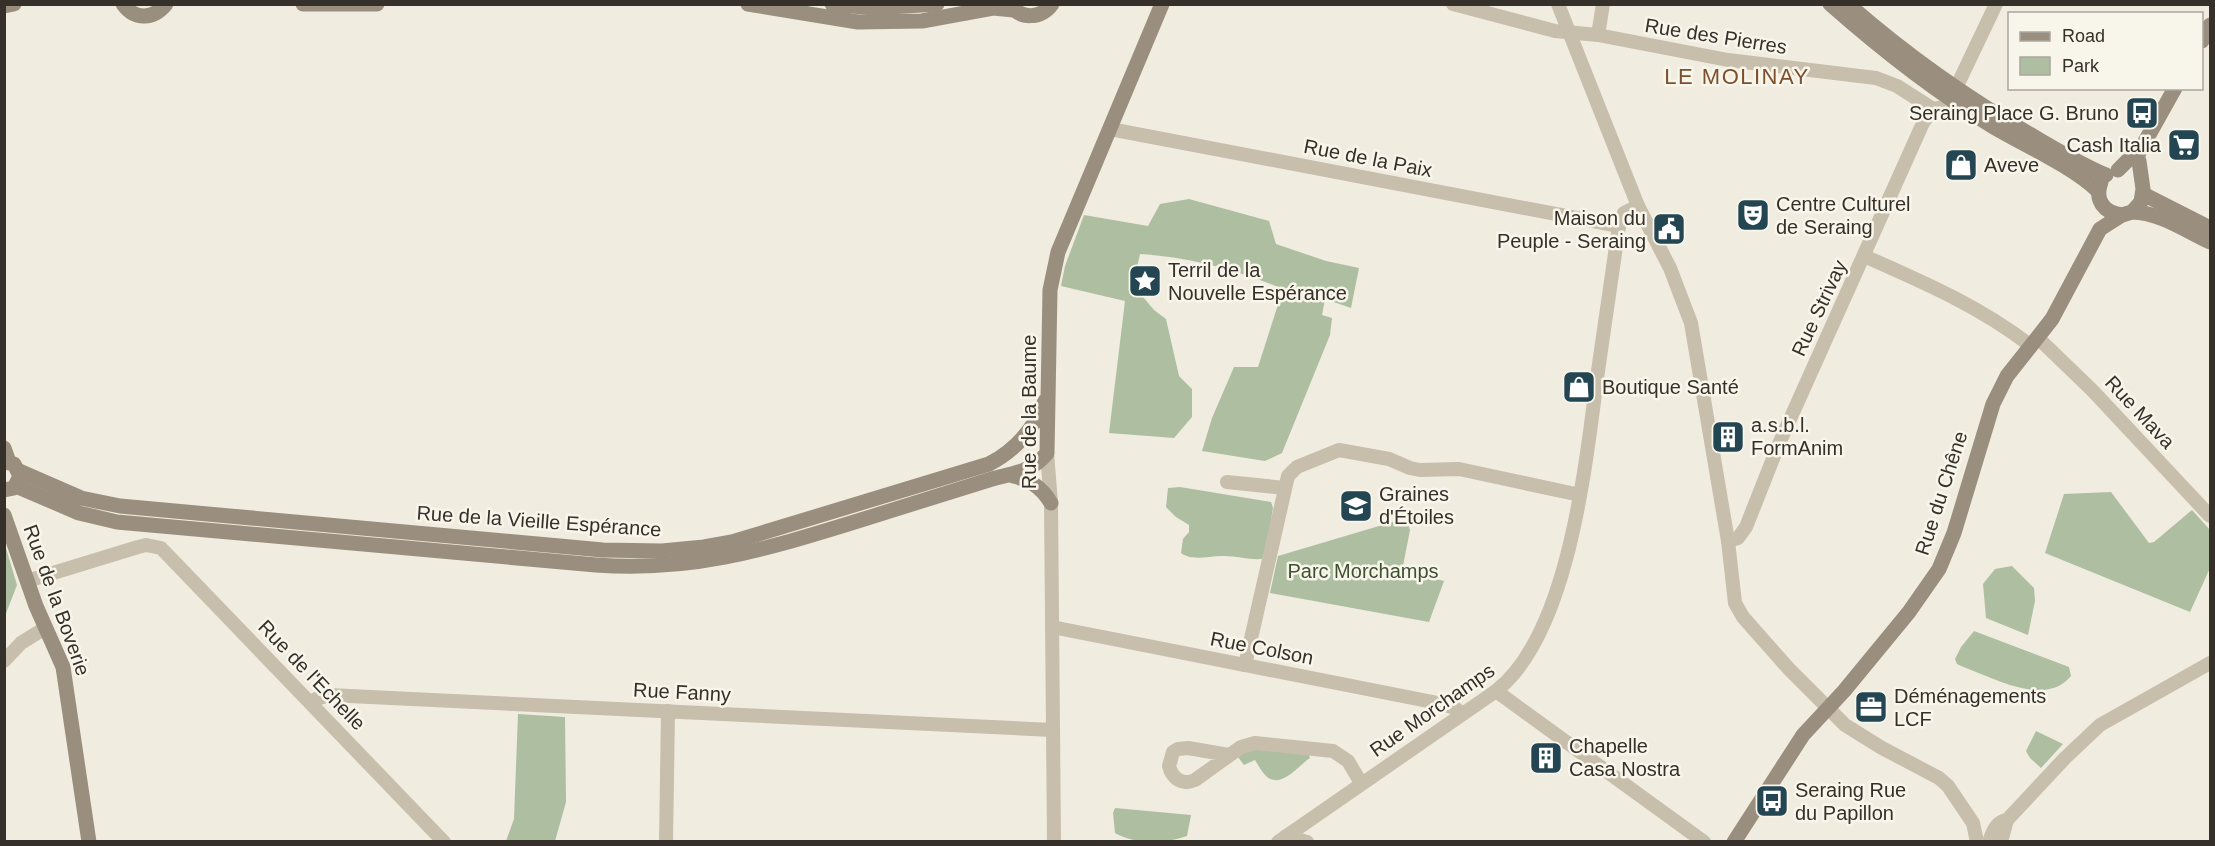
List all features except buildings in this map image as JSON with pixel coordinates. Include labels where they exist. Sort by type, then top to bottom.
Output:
[{"type":"street","points":[[4,6],[14,4]]},
{"type":"street","points":[[123,4],[132,13],[147,16],[155,15],[166,4]]},
{"type":"street","points":[[303,4],[377,4]]},
{"type":"street","points":[[748,4],[858,22],[922,21],[993,8],[1012,7],[1030,16],[1046,12],[1052,4]]},
{"type":"street","points":[[832,4],[892,8],[937,4]]},
{"type":"street","name":"Rue de la Baume","points":[[1054,842],[1051,503],[1047,453],[1050,290],[1058,252],[1162,4]]},
{"type":"street","name":"Rue des Pierres","points":[[1453,4],[1555,31],[1598,35],[1728,60],[1884,80],[1933,109]]},
{"type":"street","points":[[1558,4],[1638,206],[1671,268],[1691,323],[1728,541],[1733,596],[1738,610],[1785,664],[1828,708],[1845,725],[1944,782],[1973,823],[1989,841],[1996,827],[2002,821],[2007,820],[2065,758],[2100,725],[2211,663]]},
{"type":"street","points":[[1598,35],[1603,4]]},
{"type":"street","points":[[1830,4],[1885,51],[1958,104],[2081,177],[2114,214],[2145,212],[2211,242]]},
{"type":"street","points":[[1848,4],[1956,88],[2045,143],[2112,173],[2127,171],[2135,175],[2142,188],[2211,228]]},
{"type":"street","points":[[1956,88],[1996,4]]},
{"type":"street","points":[[2203,39],[2211,25]]},
{"type":"street","name":"Rue du Chêne","points":[[2100,229],[2102,180],[2137,156],[2174,90]]},
{"type":"street","points":[[1933,109],[1958,104]]},
{"type":"street","name":"Rue Strivay","points":[[1728,541],[1737,538],[1746,527],[1778,446],[1923,123],[1933,109]]},
{"type":"street","name":"Rue de la Paix","points":[[1110,129],[1619,226]]},
{"type":"street","points":[[2137,156],[2142,188]]},
{"type":"street","name":"Rue du Chêne","points":[[1734,842],[1803,735],[1848,686],[1909,612],[1939,569],[1954,533],[1993,404],[2011,370],[2058,308],[2100,229],[2139,205],[2142,188]]},
{"type":"street","points":[[1619,226],[1624,213],[1638,206]]},
{"type":"street","name":"Rue Morchamps","points":[[1282,839],[1496,691],[1509,681],[1523,663],[1542,626],[1565,561],[1580,495],[1619,226]]},
{"type":"street","name":"Rue Mava","points":[[1864,256],[1960,300],[2034,342],[2092,390],[2211,516]]},
{"type":"street","name":"Rue de la Vieille Espérance","points":[[10,470],[91,501],[138,508],[647,552],[704,547],[749,537],[989,464],[1012,449],[1027,434],[1038,417],[1049,389]]},
{"type":"street","points":[[1245,665],[1285,488],[1291,471],[1339,450],[1389,459],[1420,470],[1459,469],[1580,495]]},
{"type":"street","name":"Rue de la Vieille Espérance","points":[[10,470],[79,513],[117,522],[618,567],[668,566],[749,554],[992,479],[1013,476],[1032,468],[1047,453]]},
{"type":"street","points":[[1013,476],[1035,484],[1051,503]]},
{"type":"street","points":[[1227,482],[1285,488]]},
{"type":"street","points":[[117,522],[131,516],[138,508],[145,518],[161,526]]},
{"type":"street","name":"Rue de la Boverie","points":[[4,515],[45,628],[59,656],[65,678],[89,842]]},
{"type":"street","name":"Rue de l'Echelle","points":[[27,581],[119,551],[146,545],[165,551],[444,842]]},
{"type":"street","name":"Rue Colson","points":[[1052,627],[1443,704],[1455,708],[1462,714]]},
{"type":"street","points":[[4,661],[21,643],[45,628]]},
{"type":"street","points":[[1496,691],[1704,842]]},
{"type":"street","name":"Rue Fanny","points":[[311,702],[328,695],[1052,730]]},
{"type":"street","points":[[666,842],[668,711]]},
{"type":"street","name":"Rue Morchamps","points":[[1229,755],[1241,747],[1255,743],[1329,750],[1344,758],[1361,783]]},
{"type":"street","points":[[1282,839],[1307,842]]},
{"type":"green space","points":[[1189,199],[1269,221],[1276,244],[1326,261],[1359,268],[1351,308],[1325,299],[1322,315],[1332,318],[1330,335],[1282,453],[1265,461],[1202,451],[1212,418],[1234,367],[1258,367],[1283,289],[1213,265],[1140,254],[1133,285],[1154,310],[1166,319],[1179,376],[1192,389],[1192,417],[1174,438],[1109,433],[1125,301],[1061,286],[1065,266],[1084,215],[1148,226],[1160,204]]},
{"type":"green space","points":[[1180,487],[1271,502],[1273,508],[1266,550],[1262,559],[1224,556],[1196,558],[1181,553],[1183,539],[1189,532],[1189,525],[1166,507],[1168,488]]},
{"type":"green space","points":[[2111,492],[2149,543],[2154,542],[2192,510],[2210,530],[2210,568],[2190,612],[2045,553],[2064,494]]},
{"type":"green space","name":"Parc Morchamps","points":[[1406,518],[1410,530],[1402,571],[1444,581],[1429,622],[1270,593],[1278,556]]},
{"type":"green space","points":[[5,545],[17,585],[4,616]]},
{"type":"green space","points":[[2012,566],[2034,588],[2035,601],[2028,635],[1986,618],[1983,584],[1995,569]]},
{"type":"green space","points":[[1974,631],[2069,667],[2071,676],[2060,685],[2033,690],[2003,682],[1961,666],[1955,659]]},
{"type":"green space","points":[[518,714],[565,717],[566,802],[555,841],[506,841],[514,819]]},
{"type":"green space","points":[[2036,731],[2063,744],[2041,768],[2026,751]]},
{"type":"green space","points":[[1255,748],[1309,755],[1310,758],[1290,775],[1272,780],[1266,776],[1255,760],[1244,765],[1238,757],[1247,750]]},
{"type":"green space","points":[[1115,808],[1191,815],[1187,836],[1169,841],[1150,842],[1123,837],[1115,833],[1113,813]]},
{"type":"place","name":"Seraing Place G. Bruno","points":[[2142,113]]},
{"type":"place","name":"Cash Italia","points":[[2184,145]]},
{"type":"place","name":"Aveve","points":[[1961,165]]},
{"type":"place","name":"Centre Culturel de Seraing","points":[[1753,215]]},
{"type":"place","name":"Maison du Peuple - Seraing","points":[[1669,229]]},
{"type":"place","name":"Terril de la Nouvelle Espérance","points":[[1145,281]]},
{"type":"place","name":"Boutique Santé","points":[[1579,387]]},
{"type":"place","name":"a.s.b.l. FormAnim","points":[[1728,437]]},
{"type":"place","name":"Graines d'Étoiles","points":[[1356,506]]},
{"type":"place","name":"Déménagements LCF","points":[[1871,707]]},
{"type":"place","name":"Chapelle Casa Nostra","points":[[1546,758]]},
{"type":"place","name":"Seraing Rue du Papillon","points":[[1772,801]]},
{"type":"district","name":"LE MOLINAY","points":[[1737,76]]}]
